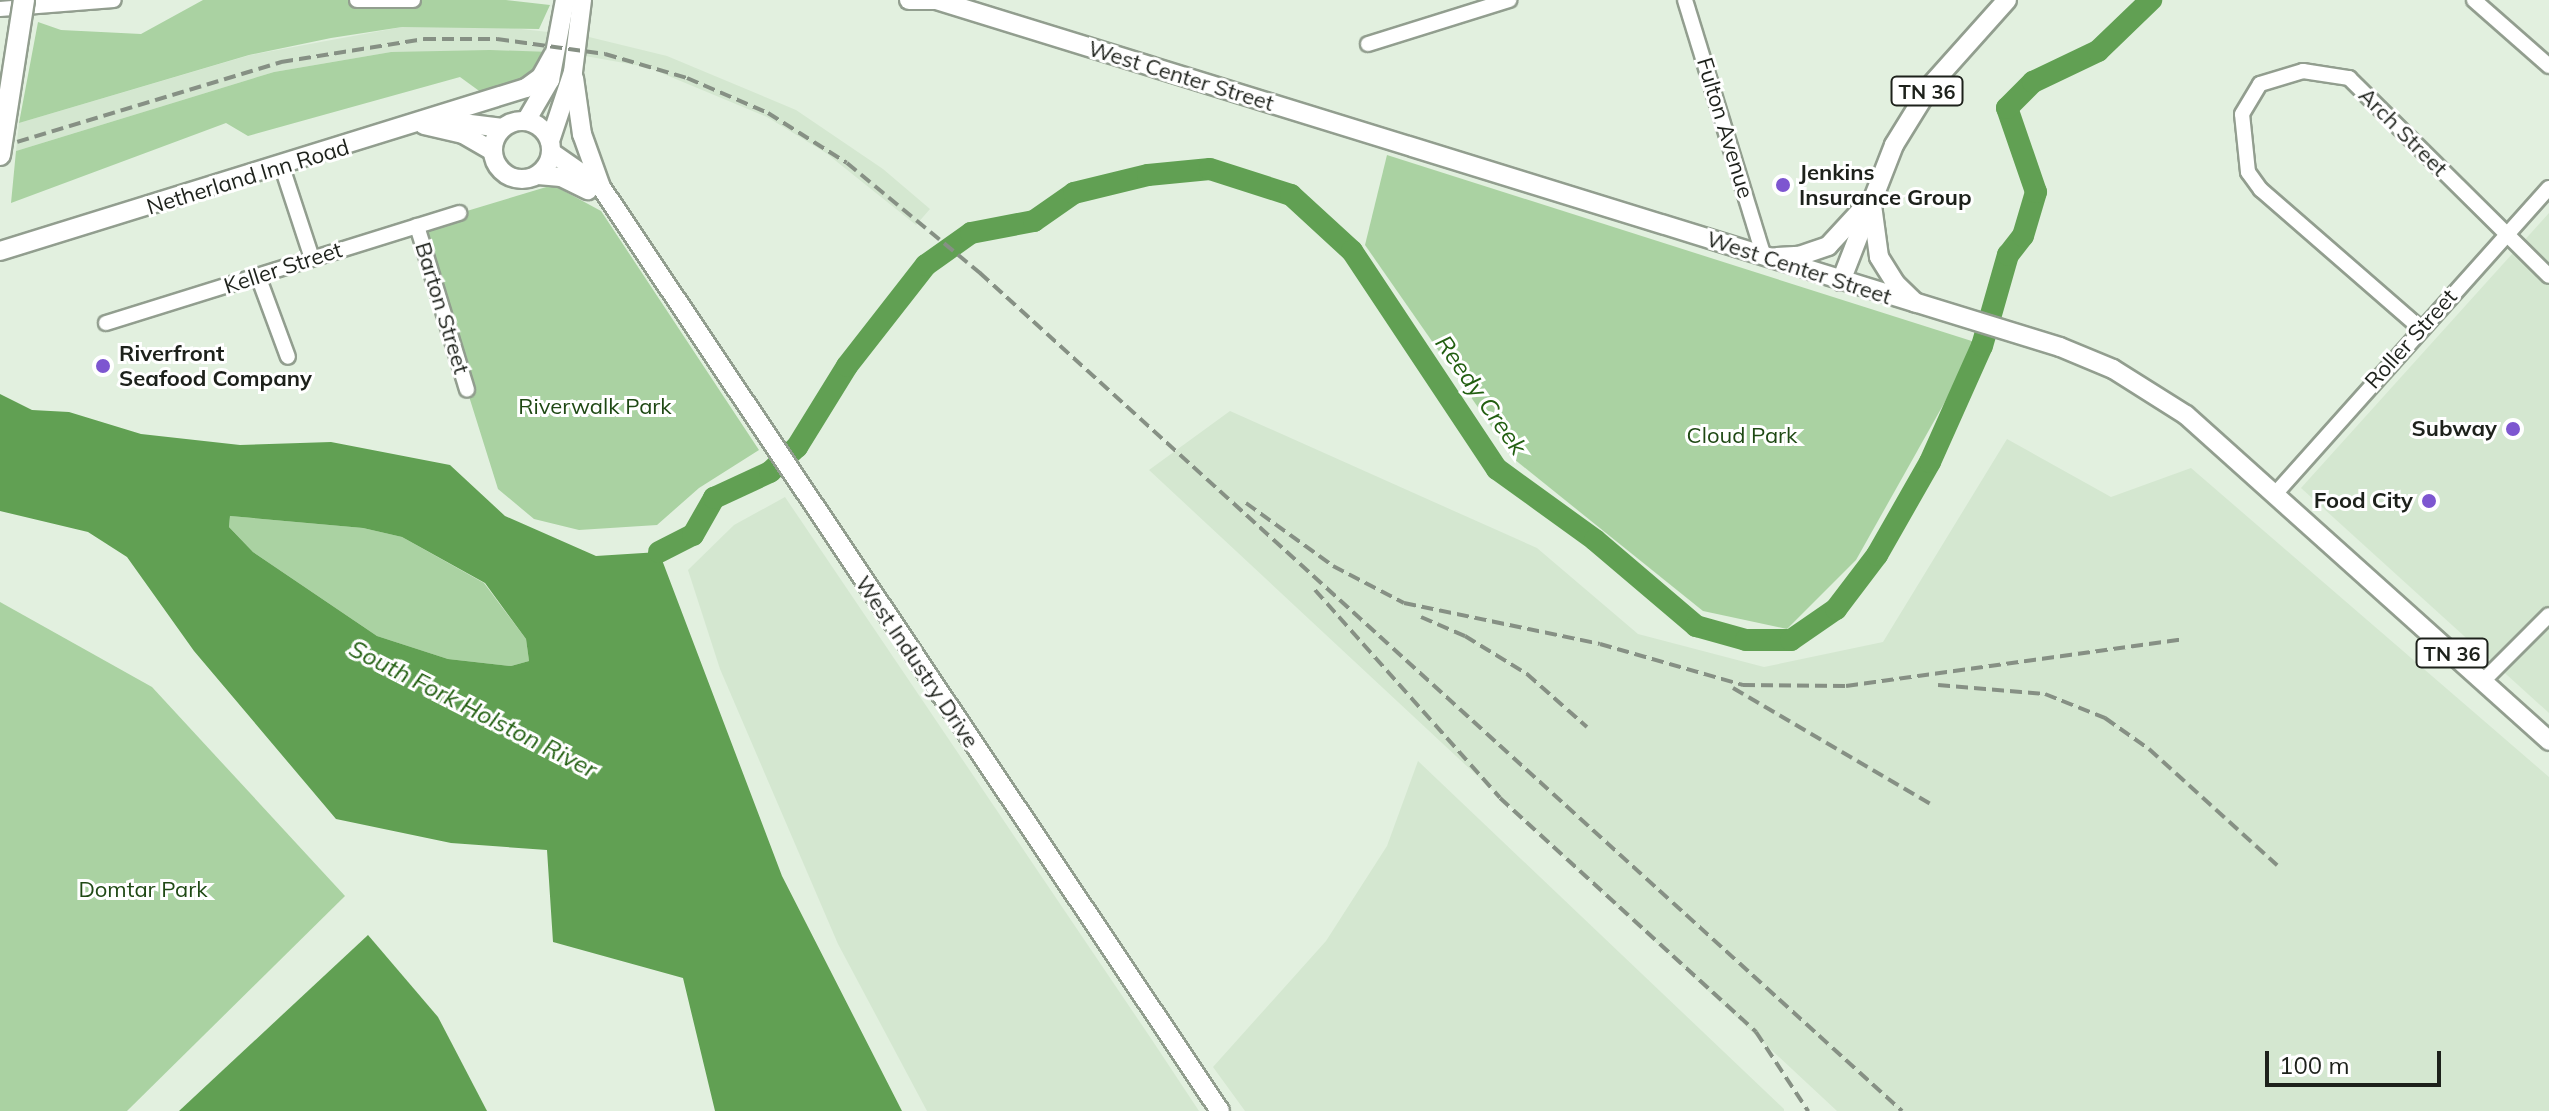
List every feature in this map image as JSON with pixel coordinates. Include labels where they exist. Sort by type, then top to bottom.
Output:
[{"type":"highway","points":[[0,155],[24,6]]},
{"type":"main road","points":[[526,121],[544,94],[565,0]]},
{"type":"main road","points":[[551,146],[536,124],[526,121],[503,128],[492,151],[496,165],[512,178],[538,175],[551,146],[573,72],[582,0]]},
{"type":"main road","name":"West Center Street","points":[[909,0],[935,0],[2020,335],[2113,369],[2161,397],[2276,493],[2549,741]]},
{"type":"main road","name":"TN 36","points":[[1841,281],[1894,145],[1931,85],[2007,0]]},
{"type":"main road","points":[[427,122],[526,88],[541,77],[553,55]]},
{"type":"main road","points":[[573,72],[582,134],[601,187]]},
{"type":"main road","points":[[427,122],[463,134],[492,151]]},
{"type":"main road","name":"Netherland Inn Road","points":[[0,251],[427,122],[503,128]]},
{"type":"main road","name":"West Industry Drive","points":[[551,146],[601,187],[807,499],[1220,1111]]},
{"type":"main road","name":"West Industry Drive","points":[[538,175],[561,177],[617,211]]},
{"type":"main road","points":[[1764,257],[1822,249],[1871,199]]},
{"type":"main road","points":[[1871,199],[1879,257],[1895,283],[1920,306]]},
{"type":"street","points":[[0,9],[114,0]]},
{"type":"street","points":[[357,0],[413,0]]},
{"type":"street","points":[[1368,44],[1509,0]]},
{"type":"street","name":"Fulton Avenue","points":[[1685,0],[1764,257]]},
{"type":"street","points":[[2474,0],[2549,66]]},
{"type":"street","name":"Arch Street","points":[[2420,328],[2261,190],[2248,172],[2242,114],[2260,84],[2303,71],[2349,78],[2549,276]]},
{"type":"street","points":[[282,167],[312,258]]},
{"type":"street","name":"Roller Street","points":[[2276,493],[2420,328],[2549,188]]},
{"type":"street","name":"Keller Street","points":[[106,323],[459,213]]},
{"type":"street","name":"Barton Street","points":[[417,226],[467,390]]},
{"type":"street","points":[[258,276],[288,357]]},
{"type":"street","points":[[2483,681],[2549,615]]},
{"type":"shaded area","points":[[477,24],[557,33],[551,52],[391,52],[274,72],[16,151],[19,123],[250,55],[402,27]]},
{"type":"shaded area","points":[[589,37],[667,56],[796,110],[883,169],[930,209],[916,225],[826,153],[767,117],[647,67],[585,56]]},
{"type":"shaded area","points":[[2549,213],[2549,713],[2301,488]]},
{"type":"shaded area","points":[[1230,411],[1537,548],[1638,634],[1764,667],[1883,642],[2007,439],[2111,497],[2191,468],[2549,777],[2549,1111],[1837,1111],[1149,470]]},
{"type":"shaded area","points":[[785,497],[1199,1111],[927,1111],[838,944],[720,669],[688,570],[734,525]]},
{"type":"shaded area","points":[[1418,761],[1784,1111],[1245,1111],[1213,1067],[1326,941],[1387,846]]},
{"type":"green space","points":[[203,0],[506,0],[550,5],[539,29],[402,27],[331,38],[249,55],[19,123],[38,22],[61,30],[141,34]]},
{"type":"green space","points":[[391,52],[551,52],[541,77],[482,93],[460,77],[248,136],[226,123],[11,203],[16,151],[274,72]]},
{"type":"green space","name":"Cloud Park","points":[[1387,155],[1978,343],[1856,560],[1787,629],[1703,611],[1514,459],[1365,245]]},
{"type":"green space","name":"Riverwalk Park","points":[[553,185],[601,211],[759,450],[699,488],[657,525],[579,530],[534,519],[498,489],[467,390],[417,226]]},
{"type":"green space","points":[[230,516],[363,528],[402,537],[484,583],[526,639],[529,661],[511,666],[448,659],[377,636],[253,552],[229,527]]},
{"type":"green space","name":"Domtar Park","points":[[0,602],[152,687],[345,896],[127,1111],[0,1111]]},
{"type":"water","name":"South Fork Holston River","points":[[0,394],[32,410],[69,412],[141,434],[240,445],[331,442],[450,465],[505,516],[596,556],[659,552],[782,876],[902,1111],[715,1111],[683,978],[553,942],[547,850],[451,843],[336,819],[194,651],[127,557],[88,532],[0,511]],"holes":[[[230,516],[363,528],[402,537],[485,583],[526,639],[529,661],[511,666],[448,659],[377,636],[253,552],[229,527]]]},
{"type":"water","points":[[368,935],[438,1017],[487,1111],[179,1111]]},
{"type":"waterway","name":"Reedy Creek","points":[[659,552],[693,535],[714,498],[770,472],[797,447],[847,366],[926,265],[971,233],[1034,221],[1074,193],[1148,175],[1210,169],[1291,195],[1352,251],[1497,469],[1595,540],[1696,626],[1746,640],[1791,640],[1836,609],[1877,555],[1930,462],[1982,346],[2008,255],[2023,236],[2036,192],[2007,108],[2033,82],[2098,51],[2151,0]]},
{"type":"railway","points":[[0,147],[281,62],[424,39],[497,39],[605,54],[687,78],[768,113],[847,163],[980,273],[1902,1111]]},
{"type":"railway","points":[[1246,503],[1333,566],[1404,603],[1600,644],[1743,685],[1846,686],[2185,639]]},
{"type":"railway","points":[[1315,590],[1500,798],[1756,1032],[1808,1111]]},
{"type":"railway","points":[[1421,617],[1465,636],[1527,674],[1587,727]]},
{"type":"railway","points":[[1938,685],[2045,694],[2105,718],[2149,749],[2277,865]]},
{"type":"railway","points":[[1733,688],[1934,806]]},
{"type":"place","name":"Jenkins Insurance Group","points":[[1783,185]]},
{"type":"place","name":"Riverfront Seafood Company","points":[[103,366]]},
{"type":"place","name":"Subway","points":[[2513,429]]},
{"type":"place","name":"Food City","points":[[2429,501]]}]
